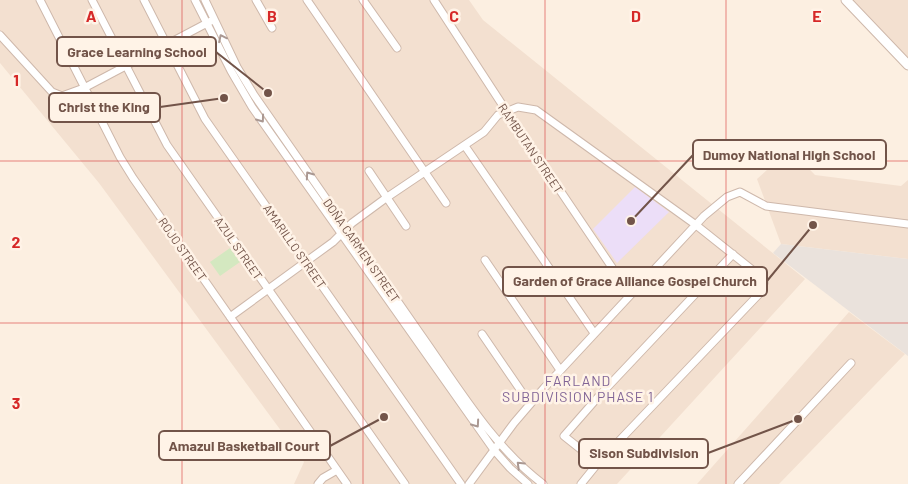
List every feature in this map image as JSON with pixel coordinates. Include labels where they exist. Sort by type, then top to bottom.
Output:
[{"type":"street","name":"ROJO STREET","points":[[40,0],[120,157],[133,178],[347,484]]},
{"type":"street","name":"AZUL STREET","points":[[92,0],[167,145],[405,484]]},
{"type":"street","name":"AMARILLO STREET","points":[[144,0],[205,118],[461,484]]},
{"type":"street","name":"DOÑA CARMEN STREET","points":[[195,0],[210,21],[247,100],[287,149]]},
{"type":"street","name":"DOÑA CARMEN STREET","points":[[205,0],[210,21]]},
{"type":"street","points":[[256,0],[272,28]]},
{"type":"street","points":[[307,0],[426,171],[446,203]]},
{"type":"street","points":[[363,0],[397,48]]},
{"type":"street","name":"RAMBUTAN STREET","points":[[434,0],[506,112],[630,294]]},
{"type":"street","points":[[846,0],[908,65]]},
{"type":"street","points":[[0,36],[52,92],[58,96],[66,96],[210,21]]},
{"type":"street","name":"DOÑA CARMEN STREET","points":[[234,69],[254,95],[287,149],[432,356],[494,450],[528,484]]},
{"type":"street","points":[[247,100],[254,95]]},
{"type":"street","points":[[230,317],[267,288],[333,242],[386,198],[484,132],[498,115],[518,106],[536,110],[696,225],[763,279],[764,285],[761,292],[598,463],[581,484]]},
{"type":"street","points":[[465,146],[594,333]]},
{"type":"street","points":[[369,171],[406,226]]},
{"type":"street","points":[[469,484],[530,404],[560,370],[696,225],[727,197],[740,192],[766,206],[908,224]]},
{"type":"street","points":[[598,463],[564,436],[599,396],[733,254]]},
{"type":"street","points":[[485,260],[560,370]]},
{"type":"street","points":[[482,334],[530,404]]},
{"type":"street","name":"DOÑA CARMEN STREET","points":[[432,356],[500,442],[523,468],[543,484]]},
{"type":"street","points":[[738,484],[851,364]]},
{"type":"street","points":[[318,484],[323,478],[338,470]]},
{"type":"shaded area","points":[[0,0],[469,0],[483,20],[805,279],[617,484],[294,484],[304,462],[99,183],[0,63]]},
{"type":"shaded area","points":[[852,0],[908,0],[908,60]]},
{"type":"shaded area","points":[[790,149],[815,175],[901,186],[908,180],[908,259],[781,244],[757,179]]},
{"type":"shaded area","points":[[635,187],[669,212],[617,263],[593,229]]},
{"type":"shaded area","points":[[781,244],[908,259],[908,356],[773,253]]},
{"type":"shaded area","points":[[849,312],[905,354],[779,484],[697,484]]},
{"type":"green space","points":[[230,248],[240,262],[220,276],[210,262]]},
{"type":"place","name":"Grace Learning School","points":[[268,93]]},
{"type":"place","name":"Christ the King","points":[[224,98]]},
{"type":"place","name":"Dumoy National High School","points":[[631,221]]},
{"type":"place","name":"Garden of Grace Alliance Gospel Church","points":[[813,225]]},
{"type":"place","name":"Amazul Basketball Court","points":[[384,417]]},
{"type":"place","name":"Sison Subdivision","points":[[798,419]]},
{"type":"district","name":"FARLAND SUBDIVISION PHASE 1","points":[[578,388]]}]
